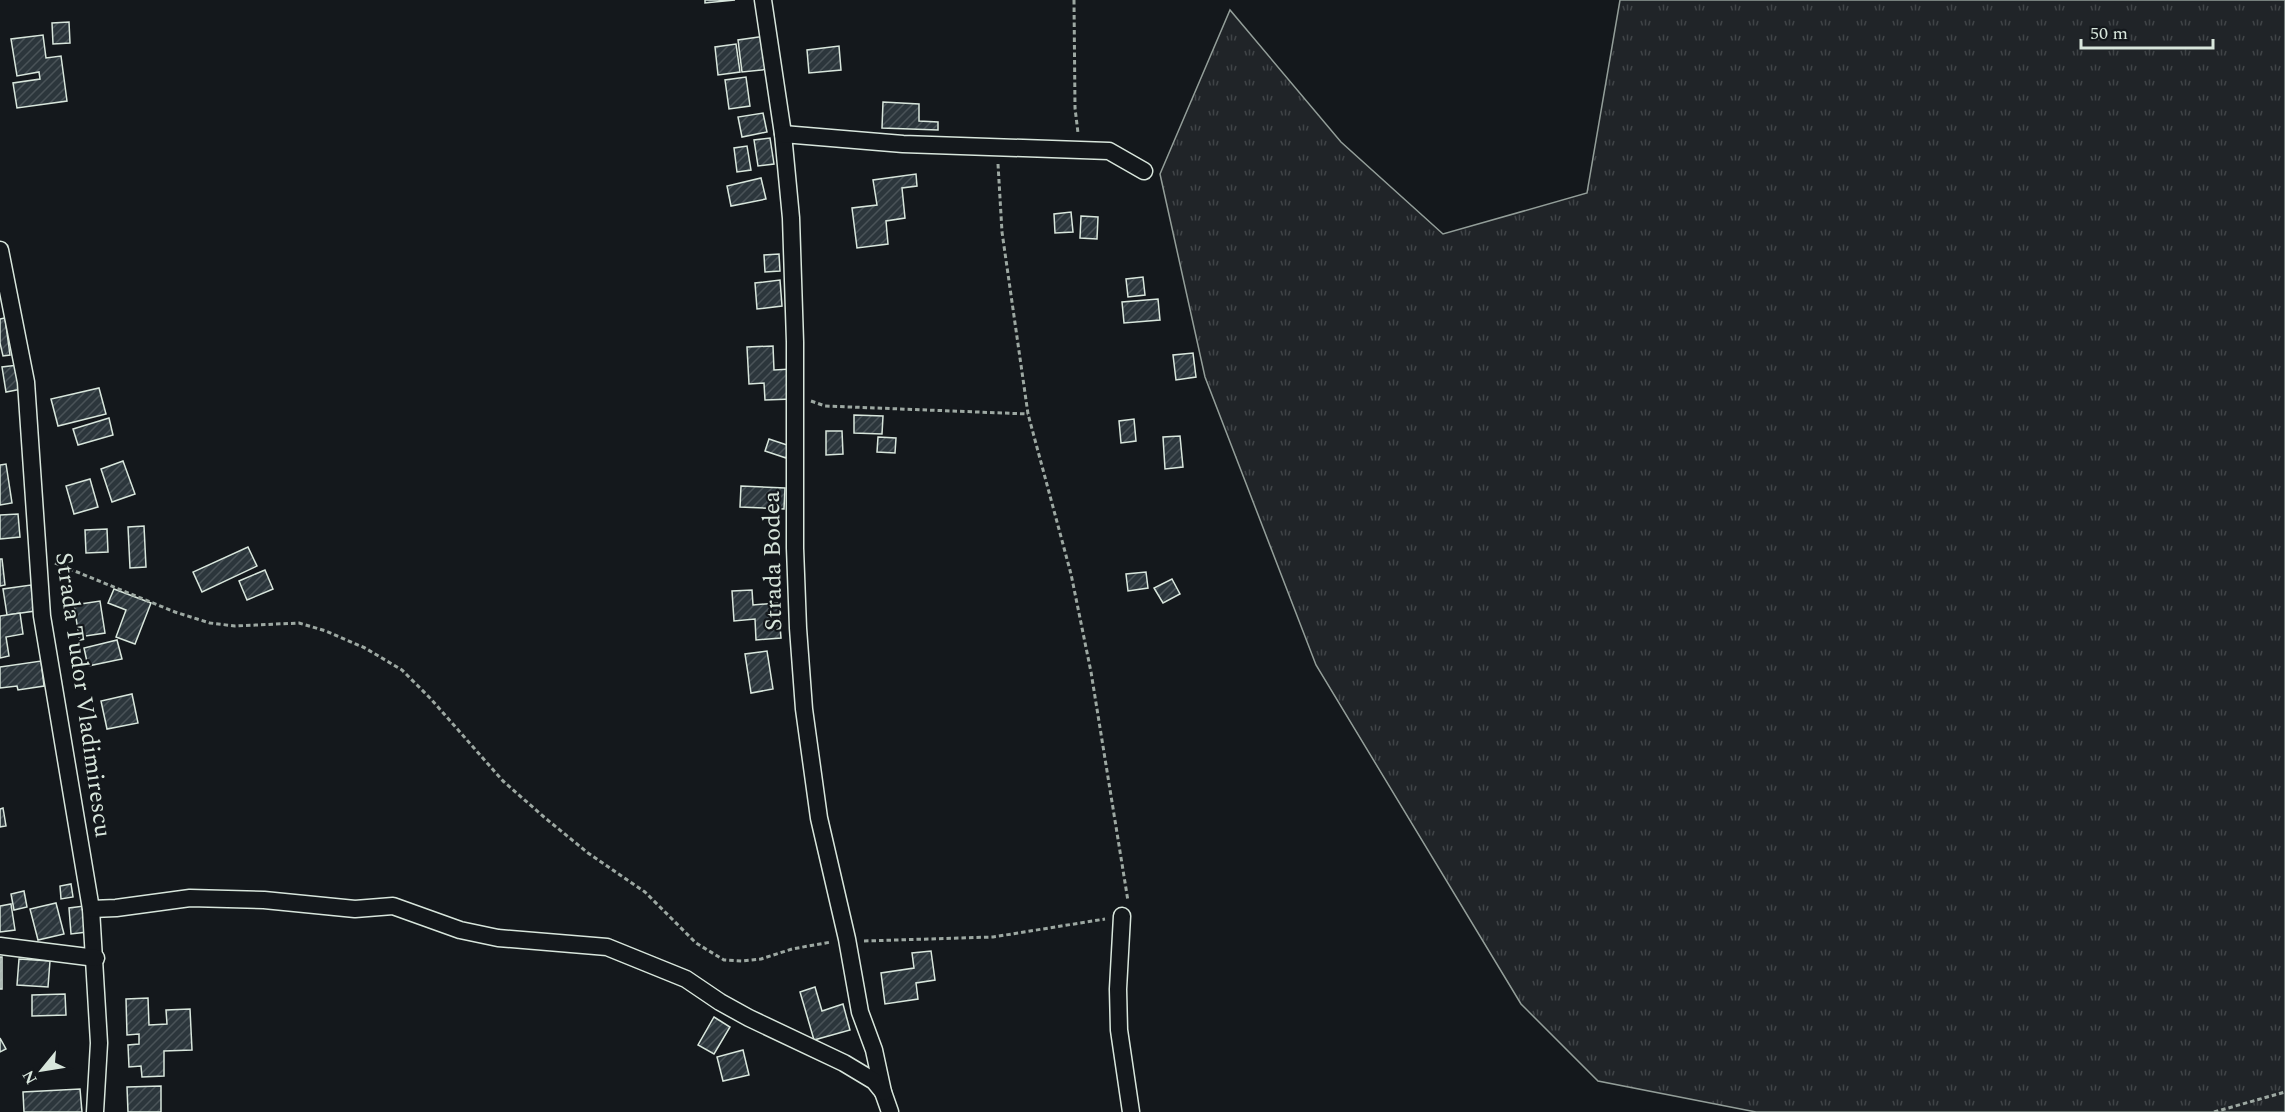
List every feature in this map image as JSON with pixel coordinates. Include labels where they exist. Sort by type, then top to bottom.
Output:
[{"type":"street","name":"Strada Bodea","points":[[763,0],[783,134],[794,277],[795,548],[804,709],[819,818],[847,939],[860,1012],[874,1050],[883,1092],[891,1112]]},
{"type":"street","points":[[783,134],[903,144],[1109,151],[1144,171]]},
{"type":"street","name":"Strada Tudor Vladimirescu","points":[[0,250],[26,382],[42,616],[91,909],[96,958],[99,1043],[95,1112]]},
{"type":"street","points":[[91,909],[190,898],[264,900],[355,909],[393,906],[460,930],[498,938],[607,947],[686,979],[749,1018],[844,1063],[874,1081],[883,1092]]},
{"type":"street","points":[[1122,916],[1119,1030],[1131,1112]]},
{"type":"street","points":[[0,946],[96,958]]},
{"type":"path","points":[[1074,0],[1076,108],[1080,150]]},
{"type":"path","points":[[37,548],[57,565],[175,612],[235,626],[299,623],[326,631],[365,648],[402,670],[430,698],[503,781],[588,853],[645,892],[696,943],[724,960],[760,959],[792,949],[847,939],[881,942],[961,937],[993,938],[1122,916],[1128,899],[1091,672],[1071,574],[1028,414],[1002,232],[996,146]]},
{"type":"path","points":[[795,395],[825,406],[1028,414]]},
{"type":"path","points":[[2214,1112],[2285,1092]]},
{"type":"green space","points":[[1620,0],[2285,0],[2285,1112],[1756,1112],[1598,1081],[1521,1004],[1316,665],[1205,377],[1160,174],[1230,10],[1341,142],[1443,234],[1587,193]]},
{"type":"building","points":[[705,0],[735,0],[705,3]]},
{"type":"building","points":[[69,22],[70,43],[53,44],[52,23]]},
{"type":"building","points":[[43,35],[46,58],[61,56],[67,101],[17,108],[13,83],[40,79],[39,72],[17,76],[11,39]]},
{"type":"building","points":[[766,36],[770,69],[742,72],[738,40]]},
{"type":"building","points":[[736,44],[740,72],[718,75],[715,47]]},
{"type":"building","points":[[839,46],[841,70],[809,73],[807,50]]},
{"type":"building","points":[[746,77],[750,106],[729,109],[725,80]]},
{"type":"building","points":[[883,102],[919,104],[919,121],[938,122],[938,130],[882,128]]},
{"type":"building","points":[[763,113],[767,132],[742,137],[738,117]]},
{"type":"building","points":[[770,138],[774,164],[758,166],[754,140]]},
{"type":"building","points":[[747,146],[751,170],[737,172],[734,148]]},
{"type":"building","points":[[916,174],[917,186],[902,188],[905,218],[886,221],[888,244],[857,248],[852,208],[877,205],[873,180]]},
{"type":"building","points":[[761,178],[766,199],[731,206],[727,186]]},
{"type":"building","points":[[1071,212],[1073,232],[1055,233],[1054,214]]},
{"type":"building","points":[[1081,216],[1098,217],[1097,239],[1080,238]]},
{"type":"building","points":[[779,254],[780,271],[765,272],[764,255]]},
{"type":"building","points":[[1143,277],[1145,295],[1128,297],[1126,279]]},
{"type":"building","points":[[780,280],[782,306],[757,309],[755,283]]},
{"type":"building","points":[[1158,299],[1160,320],[1124,323],[1122,302]]},
{"type":"building","points":[[5,318],[10,355],[3,356],[0,343],[0,319]]},
{"type":"building","points":[[773,346],[774,370],[791,369],[792,399],[765,400],[764,383],[749,384],[747,347]]},
{"type":"building","points":[[1193,353],[1196,377],[1176,380],[1173,355]]},
{"type":"building","points":[[18,365],[22,389],[6,392],[2,367]]},
{"type":"building","points":[[99,388],[106,414],[58,426],[51,399]]},
{"type":"building","points":[[854,415],[883,416],[882,434],[854,433]]},
{"type":"building","points":[[109,418],[113,435],[78,445],[73,429]]},
{"type":"building","points":[[1134,419],[1136,441],[1121,443],[1119,421]]},
{"type":"building","points":[[826,431],[842,431],[843,454],[826,455]]},
{"type":"building","points":[[1180,436],[1183,467],[1165,469],[1163,437]]},
{"type":"building","points":[[878,437],[896,438],[895,453],[877,452]]},
{"type":"building","points":[[769,439],[790,446],[786,458],[765,451]]},
{"type":"building","points":[[123,461],[135,494],[112,502],[101,469]]},
{"type":"building","points":[[6,464],[12,503],[0,505],[0,465]]},
{"type":"building","points":[[90,479],[98,507],[74,514],[66,486]]},
{"type":"building","points":[[741,486],[785,488],[784,509],[740,507]]},
{"type":"building","points":[[18,514],[20,537],[0,539],[0,515]]},
{"type":"building","points":[[144,526],[146,567],[130,568],[128,527]]},
{"type":"building","points":[[107,529],[108,552],[86,553],[85,530]]},
{"type":"building","points":[[248,547],[257,566],[202,592],[193,572]]},
{"type":"building","points":[[0,559],[2,559],[5,585],[0,586]]},
{"type":"building","points":[[265,570],[273,589],[247,600],[239,581]]},
{"type":"building","points":[[1146,572],[1148,588],[1128,591],[1126,574]]},
{"type":"building","points":[[1172,579],[1180,594],[1163,603],[1154,588]]},
{"type":"building","points":[[31,585],[35,611],[7,615],[3,589]]},
{"type":"building","points":[[114,589],[151,603],[135,644],[116,637],[126,610],[108,603]]},
{"type":"building","points":[[752,590],[753,605],[778,603],[781,638],[756,640],[755,619],[734,621],[732,591]]},
{"type":"building","points":[[100,601],[105,633],[79,637],[74,605]]},
{"type":"building","points":[[20,613],[23,634],[6,637],[9,656],[0,658],[0,616]]},
{"type":"building","points":[[117,640],[122,659],[88,666],[84,648]]},
{"type":"building","points":[[767,651],[773,689],[751,693],[745,654]]},
{"type":"building","points":[[41,661],[44,686],[18,690],[17,686],[0,688],[0,667]]},
{"type":"building","points":[[132,694],[138,723],[107,729],[101,701]]},
{"type":"building","points":[[3,808],[6,826],[0,827],[0,809]]},
{"type":"building","points":[[71,884],[73,897],[61,899],[60,886]]},
{"type":"building","points":[[24,891],[27,907],[14,910],[11,894]]},
{"type":"building","points":[[56,903],[64,934],[38,940],[30,909]]},
{"type":"building","points":[[11,904],[15,930],[0,932],[0,906]]},
{"type":"building","points":[[84,906],[87,932],[71,934],[69,908]]},
{"type":"building","points":[[931,951],[935,980],[916,983],[918,999],[885,1004],[881,973],[914,968],[912,953]]},
{"type":"building","points":[[0,957],[2,957],[2,989],[0,989]]},
{"type":"building","points":[[19,959],[50,961],[48,987],[17,985]]},
{"type":"building","points":[[815,987],[822,1011],[843,1004],[850,1030],[814,1040],[800,992]]},
{"type":"building","points":[[65,994],[66,1015],[32,1016],[32,995]]},
{"type":"building","points":[[148,998],[149,1025],[167,1024],[166,1010],[190,1009],[192,1050],[164,1051],[164,1076],[142,1077],[141,1066],[129,1067],[128,1045],[139,1044],[139,1034],[127,1035],[126,999]]},
{"type":"building","points":[[714,1017],[730,1027],[714,1054],[698,1045]]},
{"type":"building","points":[[0,1038],[6,1049],[0,1052]]},
{"type":"building","points":[[743,1050],[749,1075],[723,1081],[717,1057]]},
{"type":"building","points":[[161,1086],[161,1112],[128,1112],[127,1087]]},
{"type":"building","points":[[80,1089],[82,1112],[24,1112],[23,1092]]}]
